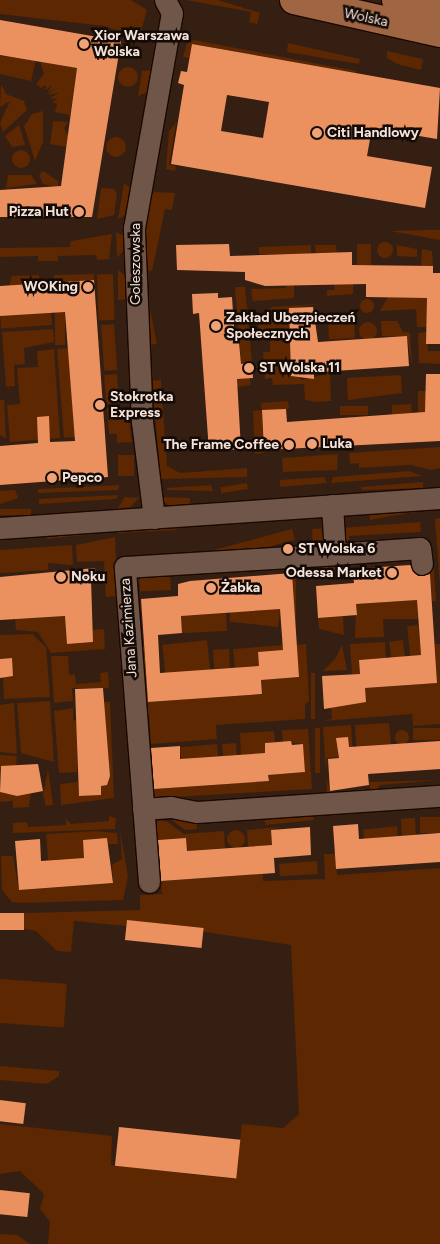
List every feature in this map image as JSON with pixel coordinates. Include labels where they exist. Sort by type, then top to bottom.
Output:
[{"type":"main road","name":"Wolska","points":[[294,0],[440,33]]},
{"type":"main road","name":"Wolska","points":[[396,0],[440,8]]},
{"type":"street","name":"Goleszowska","points":[[154,518],[142,422],[134,228],[169,7]]},
{"type":"street","points":[[0,528],[440,498]]},
{"type":"street","points":[[332,505],[335,554]]},
{"type":"street","name":"Jana Kazimierza","points":[[149,882],[125,567],[420,548],[422,564]]},
{"type":"street","points":[[143,809],[171,807],[197,812],[440,796]]},
{"type":"shaded area","points":[[0,0],[131,0],[147,10],[139,38],[104,26],[0,14]]},
{"type":"shaded area","points":[[186,0],[218,0],[260,13],[257,24],[249,22],[251,12]]},
{"type":"shaded area","points":[[194,40],[356,71],[356,73],[192,44],[189,58],[183,57],[187,43]]},
{"type":"shaded area","points":[[288,43],[360,59],[359,64],[287,52]]},
{"type":"shaded area","points":[[387,51],[423,59],[421,70],[397,64],[387,58]]},
{"type":"shaded area","points":[[0,56],[36,59],[31,81],[0,74]]},
{"type":"shaded area","points":[[40,61],[77,68],[70,115],[55,112],[57,104],[52,102],[58,99],[50,98],[59,93],[48,95],[56,88],[47,94],[52,85],[45,91],[46,85],[41,88],[36,84],[44,74]]},
{"type":"shaded area","points":[[124,67],[132,67],[138,73],[138,81],[132,87],[124,87],[118,81],[118,73]]},
{"type":"shaded area","points":[[153,70],[148,92],[138,96],[142,71]]},
{"type":"shaded area","points":[[1,84],[6,94],[24,101],[27,110],[3,132],[0,123],[10,101],[0,107]]},
{"type":"shaded area","points":[[43,111],[43,142],[35,161],[24,126],[32,114]]},
{"type":"shaded area","points":[[53,121],[68,122],[64,128],[69,137],[67,147],[50,144]]},
{"type":"shaded area","points":[[176,123],[169,165],[176,166],[175,171],[166,169],[169,131]]},
{"type":"shaded area","points":[[19,125],[25,145],[12,147],[5,136]]},
{"type":"shaded area","points":[[112,137],[120,137],[126,143],[126,151],[120,157],[112,157],[106,151],[106,143]]},
{"type":"shaded area","points":[[17,150],[25,150],[30,155],[28,166],[17,168],[12,163],[12,155]]},
{"type":"shaded area","points":[[43,171],[58,181],[58,187],[43,184],[39,175]]},
{"type":"shaded area","points":[[8,175],[31,175],[37,184],[6,188]]},
{"type":"shaded area","points":[[124,183],[131,189],[127,214],[118,219]]},
{"type":"shaded area","points":[[101,188],[114,189],[117,194],[114,215],[97,219]]},
{"type":"shaded area","points":[[154,192],[175,193],[172,210],[165,209],[152,271],[146,270],[146,236],[141,234],[146,199]]},
{"type":"shaded area","points":[[423,230],[440,230],[440,240],[390,231]]},
{"type":"shaded area","points":[[116,232],[124,236],[126,248],[117,258]]},
{"type":"shaded area","points":[[112,234],[109,259],[97,260],[96,255],[58,256],[58,261],[38,261],[38,256],[0,257],[0,248],[70,247],[71,241]]},
{"type":"shaded area","points":[[385,242],[393,250],[385,258],[377,250]]},
{"type":"shaded area","points":[[357,244],[371,244],[371,265],[357,265]]},
{"type":"shaded area","points":[[311,245],[311,253],[300,255],[259,254],[259,247]]},
{"type":"shaded area","points":[[315,245],[336,245],[337,254],[316,255]]},
{"type":"shaded area","points":[[397,245],[417,249],[417,257],[397,256]]},
{"type":"shaded area","points":[[422,249],[432,251],[433,266],[421,266]]},
{"type":"shaded area","points":[[118,270],[127,277],[129,299],[118,300]]},
{"type":"shaded area","points":[[94,274],[94,280],[54,282],[54,275]]},
{"type":"shaded area","points":[[113,274],[115,320],[99,321],[97,275]]},
{"type":"shaded area","points":[[39,275],[39,284],[9,286],[12,276]]},
{"type":"shaded area","points":[[286,282],[294,282],[294,298],[253,301],[251,289],[286,288]]},
{"type":"shaded area","points":[[353,283],[353,294],[327,296],[327,290],[335,290],[334,284]]},
{"type":"shaded area","points":[[235,287],[245,287],[252,363],[246,364],[251,385],[237,387],[235,362],[241,361]]},
{"type":"shaded area","points":[[146,289],[157,344],[149,345]]},
{"type":"shaded area","points":[[388,297],[429,298],[427,327],[417,327],[416,309],[380,311]]},
{"type":"shaded area","points":[[364,299],[370,299],[374,306],[370,313],[364,313],[360,309],[360,303]]},
{"type":"shaded area","points":[[322,304],[289,308],[291,375],[300,375],[301,380],[330,373],[331,401],[316,402],[305,400],[304,384],[273,385],[272,378],[265,379],[263,352],[270,352],[270,339],[260,339],[258,318],[267,317],[266,310],[273,307]]},
{"type":"shaded area","points":[[55,310],[65,310],[65,345],[55,345]]},
{"type":"shaded area","points":[[51,311],[52,325],[1,329],[0,315]]},
{"type":"shaded area","points":[[354,320],[355,338],[329,339],[328,321]]},
{"type":"shaded area","points":[[381,321],[397,321],[403,332],[410,333],[412,366],[407,337],[382,336]]},
{"type":"shaded area","points":[[364,322],[372,322],[377,327],[375,338],[364,340],[359,335],[359,327]]},
{"type":"shaded area","points":[[114,324],[117,370],[104,371],[101,325]]},
{"type":"shaded area","points":[[53,329],[54,342],[24,348],[25,364],[14,365],[15,386],[6,387],[2,332]]},
{"type":"shaded area","points":[[427,332],[428,351],[440,351],[440,364],[419,363],[418,333]]},
{"type":"shaded area","points":[[68,348],[74,424],[105,422],[105,434],[64,438],[57,349]]},
{"type":"shaded area","points":[[54,349],[60,438],[10,442],[7,405],[20,404],[17,368],[38,367],[37,351]]},
{"type":"shaded area","points":[[117,374],[119,403],[106,404],[104,375]]},
{"type":"shaded area","points":[[401,375],[402,393],[348,400],[347,378]]},
{"type":"shaded area","points":[[161,380],[167,466],[180,473],[247,468],[247,477],[161,479],[152,381]]},
{"type":"shaded area","points":[[418,391],[426,391],[426,413],[418,413]]},
{"type":"shaded area","points":[[0,400],[4,400],[6,439],[0,435]]},
{"type":"shaded area","points":[[288,401],[289,409],[262,411],[264,453],[255,454],[253,411],[262,410],[261,403]]},
{"type":"shaded area","points":[[411,404],[412,413],[392,415],[392,405]]},
{"type":"shaded area","points":[[340,406],[368,406],[368,415],[340,415]]},
{"type":"shaded area","points":[[107,408],[119,408],[129,419],[132,442],[117,443],[117,434],[109,434]]},
{"type":"shaded area","points":[[440,447],[440,468],[431,470],[410,465],[359,468],[359,463],[350,464],[349,453]]},
{"type":"shaded area","points":[[338,454],[337,470],[283,472],[282,458]]},
{"type":"shaded area","points":[[118,455],[134,455],[134,476],[118,476]]},
{"type":"shaded area","points":[[409,471],[422,476],[331,483],[333,477]]},
{"type":"shaded area","points":[[324,477],[327,483],[280,487],[280,480]]},
{"type":"shaded area","points":[[423,482],[423,488],[362,490],[361,487]]},
{"type":"shaded area","points":[[247,483],[248,489],[221,493],[220,487]]},
{"type":"shaded area","points":[[119,485],[118,490],[38,493],[38,489]]},
{"type":"shaded area","points":[[211,485],[213,491],[167,490],[167,488]]},
{"type":"shaded area","points":[[15,490],[18,498],[0,504],[0,491]]},
{"type":"shaded area","points":[[118,495],[116,499],[39,504],[39,499]]},
{"type":"shaded area","points":[[125,497],[139,498],[130,507],[117,509]]},
{"type":"shaded area","points":[[160,497],[190,498],[190,502],[185,508],[170,507]]},
{"type":"shaded area","points":[[0,509],[31,509],[31,515],[0,515]]},
{"type":"shaded area","points":[[369,510],[425,510],[370,520]]},
{"type":"shaded area","points":[[440,518],[440,586],[435,519]]},
{"type":"shaded area","points":[[420,522],[421,532],[349,536],[350,548],[340,528]]},
{"type":"shaded area","points":[[178,524],[176,530],[118,533],[118,531]]},
{"type":"shaded area","points":[[327,528],[325,545],[313,551],[312,529]]},
{"type":"shaded area","points":[[292,529],[295,540],[145,580],[142,569]]},
{"type":"shaded area","points":[[51,532],[92,533],[110,532],[47,539]]},
{"type":"shaded area","points":[[115,537],[118,596],[106,597],[104,561],[77,562],[76,545]]},
{"type":"shaded area","points":[[72,545],[73,565],[48,563],[48,570],[0,573],[0,550]]},
{"type":"shaded area","points":[[429,557],[433,557],[436,601],[432,601]]},
{"type":"shaded area","points":[[314,564],[345,564],[345,577],[314,577]]},
{"type":"shaded area","points":[[291,568],[296,568],[296,637],[291,637]]},
{"type":"shaded area","points":[[170,572],[171,590],[140,592],[139,574]]},
{"type":"shaded area","points":[[417,600],[418,619],[383,619],[384,637],[355,638],[356,604]]},
{"type":"shaded area","points":[[231,604],[280,609],[278,627],[229,622]]},
{"type":"shaded area","points":[[226,613],[227,631],[182,633],[181,615]]},
{"type":"shaded area","points":[[68,616],[67,644],[93,642],[92,630],[104,629],[105,649],[51,653],[38,632],[16,630],[15,619]]},
{"type":"shaded area","points":[[343,616],[344,635],[319,629],[318,618]]},
{"type":"shaded area","points":[[418,625],[421,655],[410,656],[407,626]]},
{"type":"shaded area","points":[[32,634],[46,647],[50,697],[4,699],[3,677],[13,676],[11,658],[0,659],[0,635]]},
{"type":"shaded area","points":[[207,640],[210,670],[165,675],[162,645]]},
{"type":"shaded area","points":[[403,640],[405,657],[391,659],[389,642]]},
{"type":"shaded area","points":[[385,642],[386,658],[359,660],[360,674],[352,675],[350,644]]},
{"type":"shaded area","points":[[306,644],[309,701],[305,704],[305,719],[216,725],[217,739],[151,744],[149,715],[140,715],[134,648],[144,647],[148,702],[262,694],[261,680],[299,677],[294,645]]},
{"type":"shaded area","points":[[435,644],[440,644],[440,724],[413,726],[412,714],[323,721],[332,719],[331,708],[365,688],[437,683]]},
{"type":"shaded area","points":[[283,645],[283,650],[259,666],[235,668],[233,649]]},
{"type":"shaded area","points":[[342,645],[347,670],[323,671],[335,659]]},
{"type":"shaded area","points":[[229,649],[230,668],[214,669],[213,650]]},
{"type":"shaded area","points":[[51,656],[68,656],[69,675],[75,674],[76,684],[101,682],[100,673],[108,672],[109,688],[72,688],[73,701],[54,703]]},
{"type":"shaded area","points":[[311,673],[315,673],[315,719],[311,719]]},
{"type":"shaded area","points":[[50,701],[54,762],[21,753],[17,703]]},
{"type":"shaded area","points":[[104,702],[110,702],[114,798],[61,805],[60,784],[78,782],[79,796],[101,795],[101,786],[110,776]]},
{"type":"shaded area","points":[[14,703],[17,754],[0,752],[0,705]]},
{"type":"shaded area","points":[[73,708],[73,720],[77,721],[77,772],[59,773],[54,711]]},
{"type":"shaded area","points":[[389,723],[391,744],[364,746],[357,756],[355,725]]},
{"type":"shaded area","points":[[351,725],[353,756],[327,758],[326,772],[323,727]]},
{"type":"shaded area","points":[[315,728],[320,728],[320,773],[315,773]]},
{"type":"shaded area","points":[[413,728],[440,728],[440,740],[413,740]]},
{"type":"shaded area","points":[[308,729],[312,789],[155,798],[154,789],[268,781],[268,775],[305,772],[303,744],[283,742],[282,730]]},
{"type":"shaded area","points":[[399,730],[405,730],[409,737],[405,744],[399,744],[395,740],[395,734]]},
{"type":"shaded area","points":[[274,731],[275,742],[265,743],[265,753],[241,755],[240,733]]},
{"type":"shaded area","points":[[236,743],[237,755],[223,756],[222,744]]},
{"type":"shaded area","points":[[217,744],[218,756],[181,759],[180,747]]},
{"type":"shaded area","points":[[0,755],[17,756],[16,765],[0,769]]},
{"type":"shaded area","points":[[48,769],[53,805],[46,806],[43,795]]},
{"type":"shaded area","points":[[326,776],[330,792],[370,789],[369,782],[440,780],[380,785],[376,790],[327,793]]},
{"type":"shaded area","points":[[0,792],[31,793],[29,807],[13,808],[13,801],[0,802]]},
{"type":"shaded area","points":[[313,810],[314,820],[265,825],[264,815]]},
{"type":"shaded area","points":[[176,815],[196,818],[197,829],[185,830],[172,820]]},
{"type":"shaded area","points":[[109,816],[116,818],[115,829],[13,833],[13,823],[27,822],[28,827],[66,825],[66,819],[71,824],[109,821]]},
{"type":"shaded area","points":[[420,817],[440,817],[440,833],[420,833]]},
{"type":"shaded area","points":[[415,818],[416,835],[402,836],[401,819]]},
{"type":"shaded area","points":[[157,821],[166,821],[184,834],[224,831],[225,848],[187,851],[186,838],[157,840]]},
{"type":"shaded area","points":[[397,826],[398,836],[364,839],[363,830]]},
{"type":"shaded area","points":[[280,827],[271,830],[272,845],[248,847],[247,830]]},
{"type":"shaded area","points":[[120,830],[128,876],[123,900],[21,903],[12,902],[2,890],[1,856],[13,856],[19,890],[113,883],[112,865],[122,859]]},
{"type":"shaded area","points":[[236,830],[242,833],[245,839],[242,845],[236,848],[230,845],[227,839],[230,833]]},
{"type":"shaded area","points":[[95,831],[117,833],[118,844],[108,844],[107,838],[84,859],[48,860],[46,834]]},
{"type":"shaded area","points":[[324,854],[335,854],[337,875],[440,868],[440,1244],[48,1244],[50,1222],[40,1209],[44,1194],[20,1171],[0,1174],[0,1124],[112,1136],[111,1165],[235,1179],[242,1124],[283,1128],[299,1114],[291,945],[127,920],[126,926],[74,921],[71,952],[57,951],[36,931],[24,929],[24,913],[140,910],[140,895],[162,894],[160,881],[263,874],[263,881],[325,879]]},
{"type":"shaded area","points":[[317,861],[318,874],[280,877],[279,864]]},
{"type":"shaded area","points":[[0,979],[67,984],[64,1028],[0,1023]]},
{"type":"shaded area","points":[[0,1066],[59,1071],[59,1076],[47,1084],[0,1080]]},
{"type":"shaded area","points":[[0,1234],[17,1235],[30,1244],[0,1244]]},
{"type":"building","points":[[0,20],[121,41],[92,217],[0,217],[0,190],[61,186],[77,68],[0,55]]},
{"type":"building","name":"Citi Handlowy","points":[[192,44],[440,88],[437,139],[372,128],[367,156],[432,167],[425,208],[171,164],[184,85],[178,83],[181,71],[187,72]],"holes":[[[227,95],[269,102],[263,138],[221,131]]]},
{"type":"building","points":[[229,244],[230,256],[352,252],[352,265],[433,266],[433,273],[440,273],[440,344],[426,344],[427,298],[366,297],[366,284],[265,286],[245,280],[245,272],[177,270],[176,245]]},
{"type":"building","points":[[94,280],[108,477],[0,485],[0,446],[38,443],[37,417],[49,416],[50,442],[75,441],[65,312],[0,316],[0,286]]},
{"type":"building","points":[[218,293],[218,298],[232,297],[235,342],[239,342],[241,364],[252,363],[253,378],[237,379],[241,449],[209,451],[199,313],[193,314],[192,294]]},
{"type":"building","points":[[313,307],[318,342],[407,336],[409,366],[320,372],[314,374],[314,379],[291,376],[289,308]]},
{"type":"building","points":[[426,374],[440,374],[440,441],[264,450],[262,410],[286,409],[287,422],[425,412]]},
{"type":"building","points":[[410,565],[418,576],[430,574],[437,683],[365,688],[366,702],[324,709],[322,676],[360,674],[359,660],[421,655],[417,600],[356,604],[357,615],[318,618],[316,586],[354,583],[353,573],[366,568]]},
{"type":"building","points":[[95,568],[96,579],[91,579],[93,642],[67,644],[65,616],[0,620],[0,577]]},
{"type":"building","points":[[292,573],[299,677],[261,680],[262,694],[148,702],[141,599],[178,596],[178,584],[190,581]],"holes":[[[280,609],[283,650],[258,652],[259,666],[160,673],[158,635],[182,633],[181,616]]]},
{"type":"building","points":[[12,658],[13,676],[0,678],[0,659]]},
{"type":"building","points":[[103,688],[110,776],[107,785],[101,786],[101,795],[79,796],[75,689]]},
{"type":"building","points":[[348,737],[349,747],[440,741],[440,769],[368,774],[369,785],[330,791],[328,759],[339,758],[336,738]]},
{"type":"building","points":[[291,741],[292,745],[303,744],[305,772],[268,775],[269,781],[154,789],[151,748],[180,746],[180,759],[265,753],[265,743]]},
{"type":"building","points":[[38,764],[43,791],[17,796],[0,792],[1,766]]},
{"type":"building","points":[[358,824],[359,839],[440,833],[440,862],[336,869],[333,826]]},
{"type":"building","points":[[310,827],[311,855],[274,858],[275,873],[161,881],[158,840],[186,838],[187,851],[272,845],[271,830]]},
{"type":"building","points":[[107,838],[113,883],[19,890],[15,841],[40,839],[41,861],[84,858],[83,840]]},
{"type":"building","points":[[0,913],[24,913],[24,930],[0,930]]},
{"type":"building","points":[[127,920],[204,928],[201,948],[125,940]]},
{"type":"building","points":[[0,1100],[26,1103],[23,1124],[0,1121]]},
{"type":"building","points":[[119,1127],[240,1140],[236,1179],[115,1166]]},
{"type":"building","points":[[0,1190],[30,1193],[27,1217],[0,1214]]},
{"type":"place","name":"Xior Warszawa Wolska","points":[[84,44]]},
{"type":"place","name":"Citi Handlowy","points":[[317,133]]},
{"type":"place","name":"Pizza Hut","points":[[79,212]]},
{"type":"place","name":"WOKing","points":[[88,287]]},
{"type":"place","name":"Zakład Ubezpieczeń Społecznych","points":[[216,326]]},
{"type":"place","name":"ST Wolska 11","points":[[249,368]]},
{"type":"place","name":"Stokrotka Express","points":[[100,405]]},
{"type":"place","name":"Luka","points":[[312,444]]},
{"type":"place","name":"The Frame Coffee","points":[[289,445]]},
{"type":"place","name":"Pepco","points":[[52,478]]},
{"type":"place","name":"ST Wolska 6","points":[[288,549]]},
{"type":"place","name":"Odessa Market","points":[[392,573]]},
{"type":"place","name":"Noku","points":[[61,577]]},
{"type":"place","name":"Żabka","points":[[211,588]]}]
